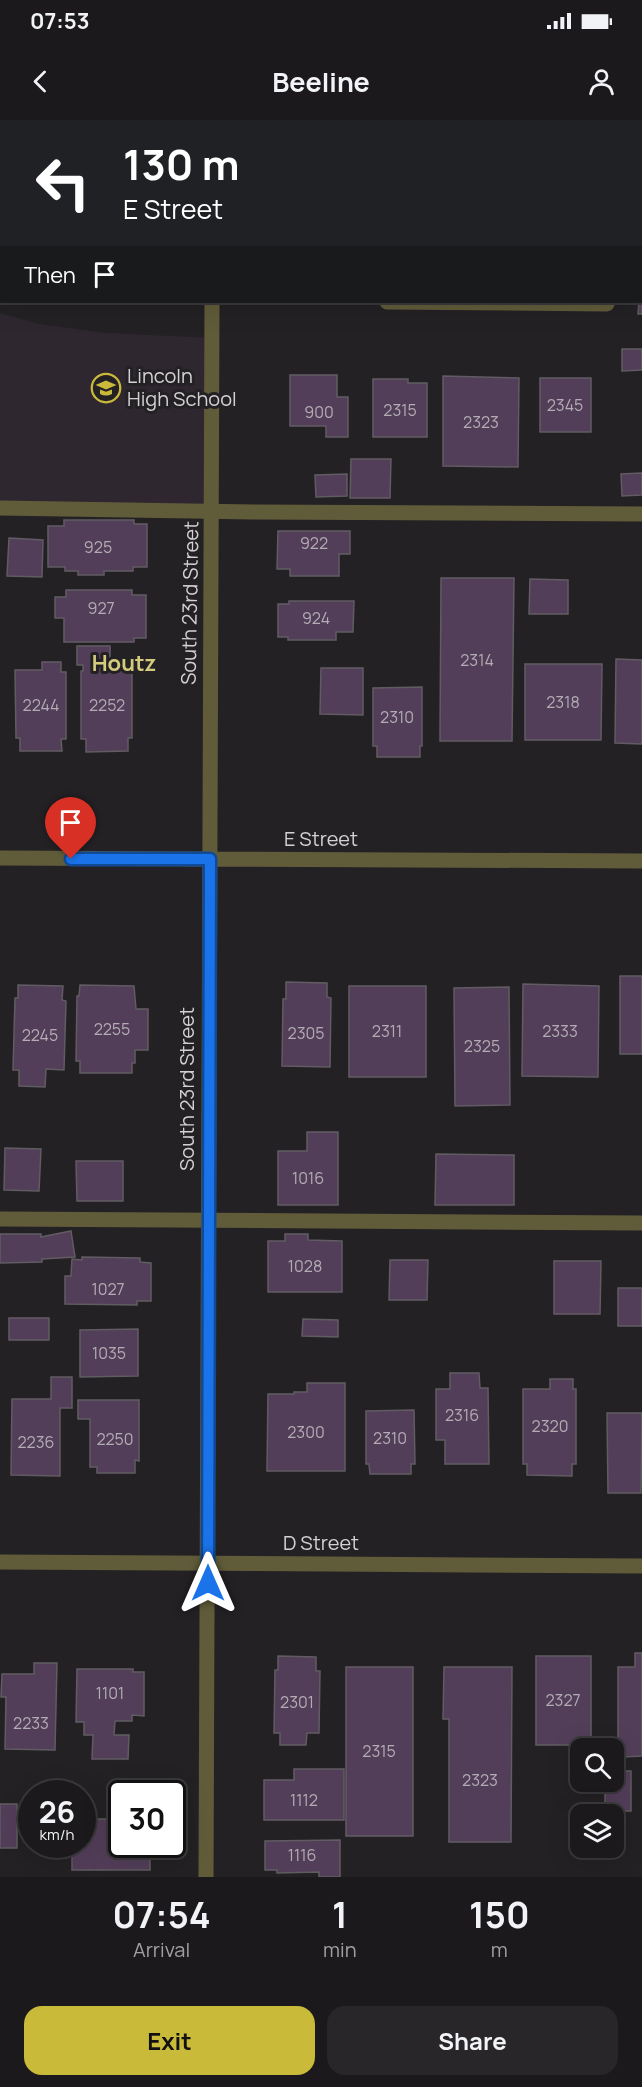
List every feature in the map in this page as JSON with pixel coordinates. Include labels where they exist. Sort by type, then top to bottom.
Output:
[{"type":"street","name":"South 23rd Street","points":[[206,1877],[212,303]]},
{"type":"street","points":[[497,303],[607,304]]},
{"type":"street","points":[[0,508],[642,514]]},
{"type":"street","name":"E Street","points":[[0,858],[642,861]]},
{"type":"street","points":[[0,1219],[642,1223]]},
{"type":"street","name":"D Street","points":[[0,1562],[642,1566]]},
{"type":"shaded area","name":"Lincoln High School","points":[[0,313],[39,324],[106,333],[212,338],[212,511],[0,508]]},
{"type":"building","points":[[639,303],[642,303],[642,314],[638,314]]},
{"type":"building","points":[[622,349],[642,349],[642,370],[622,371]]},
{"type":"building","points":[[290,375],[337,375],[337,397],[348,397],[348,437],[326,437],[326,426],[290,426]]},
{"type":"building","points":[[443,376],[519,378],[518,467],[443,466]]},
{"type":"building","points":[[540,378],[591,378],[591,432],[540,432]]},
{"type":"building","points":[[373,379],[408,379],[408,383],[427,383],[427,437],[373,437]]},
{"type":"building","points":[[351,459],[391,459],[390,498],[350,498]]},
{"type":"building","points":[[642,473],[642,495],[622,496],[621,474]]},
{"type":"building","points":[[347,474],[347,496],[316,497],[315,475]]},
{"type":"building","points":[[64,520],[134,520],[134,524],[147,524],[147,567],[133,567],[133,571],[104,571],[104,575],[78,575],[78,571],[65,571],[65,567],[48,567],[48,526],[64,526]]},
{"type":"building","points":[[278,531],[350,531],[350,554],[339,554],[339,576],[290,576],[290,569],[277,569]]},
{"type":"building","points":[[9,538],[43,540],[42,577],[7,576]]},
{"type":"building","points":[[441,578],[514,578],[512,741],[440,741]]},
{"type":"building","points":[[530,579],[568,580],[568,614],[529,614]]},
{"type":"building","points":[[66,590],[132,590],[132,595],[146,595],[146,638],[134,638],[134,642],[64,642],[64,618],[55,618],[55,597],[66,597]]},
{"type":"building","points":[[289,601],[354,601],[353,632],[336,632],[336,640],[288,640],[288,637],[278,637],[278,604],[289,604]]},
{"type":"building","points":[[77,646],[110,646],[110,661],[124,661],[124,671],[132,671],[132,738],[128,738],[128,751],[86,752],[86,739],[81,739],[81,671],[83,671],[83,665],[77,665]]},
{"type":"building","points":[[616,659],[642,660],[642,744],[615,743]]},
{"type":"building","points":[[42,662],[61,662],[61,672],[66,672],[66,739],[61,739],[62,751],[20,751],[20,738],[16,738],[15,670],[42,670]]},
{"type":"building","points":[[525,664],[602,664],[601,740],[525,740]]},
{"type":"building","points":[[321,668],[363,668],[363,715],[320,714]]},
{"type":"building","points":[[422,687],[420,757],[377,757],[377,746],[373,746],[373,688]]},
{"type":"building","points":[[620,976],[642,976],[642,1054],[620,1054]]},
{"type":"building","points":[[286,982],[327,983],[327,997],[331,998],[330,1067],[282,1066],[283,999],[286,999]]},
{"type":"building","points":[[523,984],[599,986],[598,1077],[522,1076]]},
{"type":"building","points":[[18,985],[63,986],[62,1000],[66,1001],[64,1070],[46,1069],[45,1087],[19,1086],[19,1070],[13,1070],[15,998],[18,998]]},
{"type":"building","points":[[80,985],[134,986],[136,1009],[148,1009],[148,1050],[135,1050],[132,1073],[80,1073],[80,1061],[76,1061],[77,996],[79,996]]},
{"type":"building","points":[[349,986],[426,986],[426,1077],[349,1077]]},
{"type":"building","points":[[509,987],[510,1105],[455,1106],[454,988]]},
{"type":"building","points":[[307,1132],[338,1132],[338,1205],[278,1205],[278,1151],[307,1151]]},
{"type":"building","points":[[5,1148],[41,1149],[39,1191],[4,1190]]},
{"type":"building","points":[[436,1154],[514,1155],[514,1205],[435,1205]]},
{"type":"building","points":[[76,1161],[123,1161],[123,1201],[77,1201]]},
{"type":"building","points":[[71,1231],[75,1257],[42,1259],[42,1262],[0,1263],[0,1234],[41,1234],[41,1237]]},
{"type":"building","points":[[285,1234],[308,1234],[308,1240],[342,1241],[342,1292],[268,1292],[268,1241],[285,1241]]},
{"type":"building","points":[[82,1257],[140,1258],[140,1262],[151,1263],[151,1301],[137,1301],[137,1305],[65,1304],[65,1276],[71,1276],[72,1259],[82,1260]]},
{"type":"building","points":[[390,1260],[428,1260],[427,1300],[389,1300]]},
{"type":"building","points":[[554,1261],[601,1261],[600,1314],[554,1314]]},
{"type":"building","points":[[618,1288],[642,1288],[642,1326],[618,1326]]},
{"type":"building","points":[[9,1318],[49,1318],[49,1340],[9,1340]]},
{"type":"building","points":[[303,1319],[338,1320],[338,1337],[302,1336]]},
{"type":"building","points":[[138,1329],[138,1376],[80,1377],[80,1330]]},
{"type":"building","points":[[450,1373],[479,1373],[480,1388],[488,1388],[489,1464],[445,1464],[445,1440],[436,1440],[436,1389],[450,1389]]},
{"type":"building","points":[[51,1377],[72,1377],[72,1408],[60,1408],[60,1476],[11,1475],[12,1399],[51,1399]]},
{"type":"building","points":[[550,1379],[573,1379],[573,1389],[576,1389],[576,1464],[572,1464],[572,1476],[527,1475],[527,1464],[523,1464],[523,1389],[550,1389]]},
{"type":"building","points":[[307,1383],[345,1383],[345,1471],[267,1471],[268,1394],[307,1392]]},
{"type":"building","points":[[78,1400],[139,1400],[139,1461],[135,1460],[135,1473],[97,1473],[97,1467],[90,1467],[90,1419],[78,1419]]},
{"type":"building","points":[[414,1410],[415,1464],[411,1464],[411,1474],[370,1474],[369,1464],[366,1464],[366,1411]]},
{"type":"building","points":[[607,1413],[642,1413],[641,1493],[608,1493]]},
{"type":"building","points":[[635,1653],[642,1653],[642,1756],[624,1757],[624,1738],[618,1738],[618,1667],[635,1667]]},
{"type":"building","points":[[278,1656],[316,1657],[316,1671],[320,1671],[319,1733],[307,1733],[306,1745],[280,1745],[280,1733],[274,1733],[275,1670],[278,1670]]},
{"type":"building","points":[[536,1656],[591,1656],[591,1738],[570,1738],[570,1745],[536,1745]]},
{"type":"building","points":[[34,1663],[57,1663],[55,1750],[5,1749],[6,1697],[1,1697],[2,1674],[34,1674]]},
{"type":"building","points":[[346,1667],[413,1667],[413,1836],[346,1836]]},
{"type":"building","points":[[444,1667],[512,1667],[511,1842],[449,1842],[449,1719],[443,1719]]},
{"type":"building","points":[[77,1669],[133,1669],[133,1672],[144,1672],[144,1716],[132,1715],[132,1721],[115,1721],[114,1735],[129,1735],[128,1759],[92,1759],[93,1735],[84,1735],[84,1722],[76,1722]]},
{"type":"building","points":[[294,1769],[344,1769],[344,1820],[264,1820],[264,1780],[294,1780]]},
{"type":"building","points":[[624,1771],[631,1771],[631,1811],[624,1811],[624,1804],[605,1804],[605,1792],[624,1792]]},
{"type":"building","points":[[0,1804],[17,1804],[17,1848],[0,1848]]},
{"type":"building","points":[[96,1819],[108,1819],[108,1858],[150,1858],[150,1870],[72,1870],[72,1858],[96,1858]]},
{"type":"building","points":[[340,1840],[340,1877],[319,1877],[319,1872],[277,1873],[277,1870],[265,1870],[265,1841]]},
{"type":"place","name":"Lincoln High School","points":[[106,388]]},
{"type":"district","name":"Houtz","points":[[124,663]]},
{"type":"route","points":[[71,859],[210,859],[208,1583]]}]
